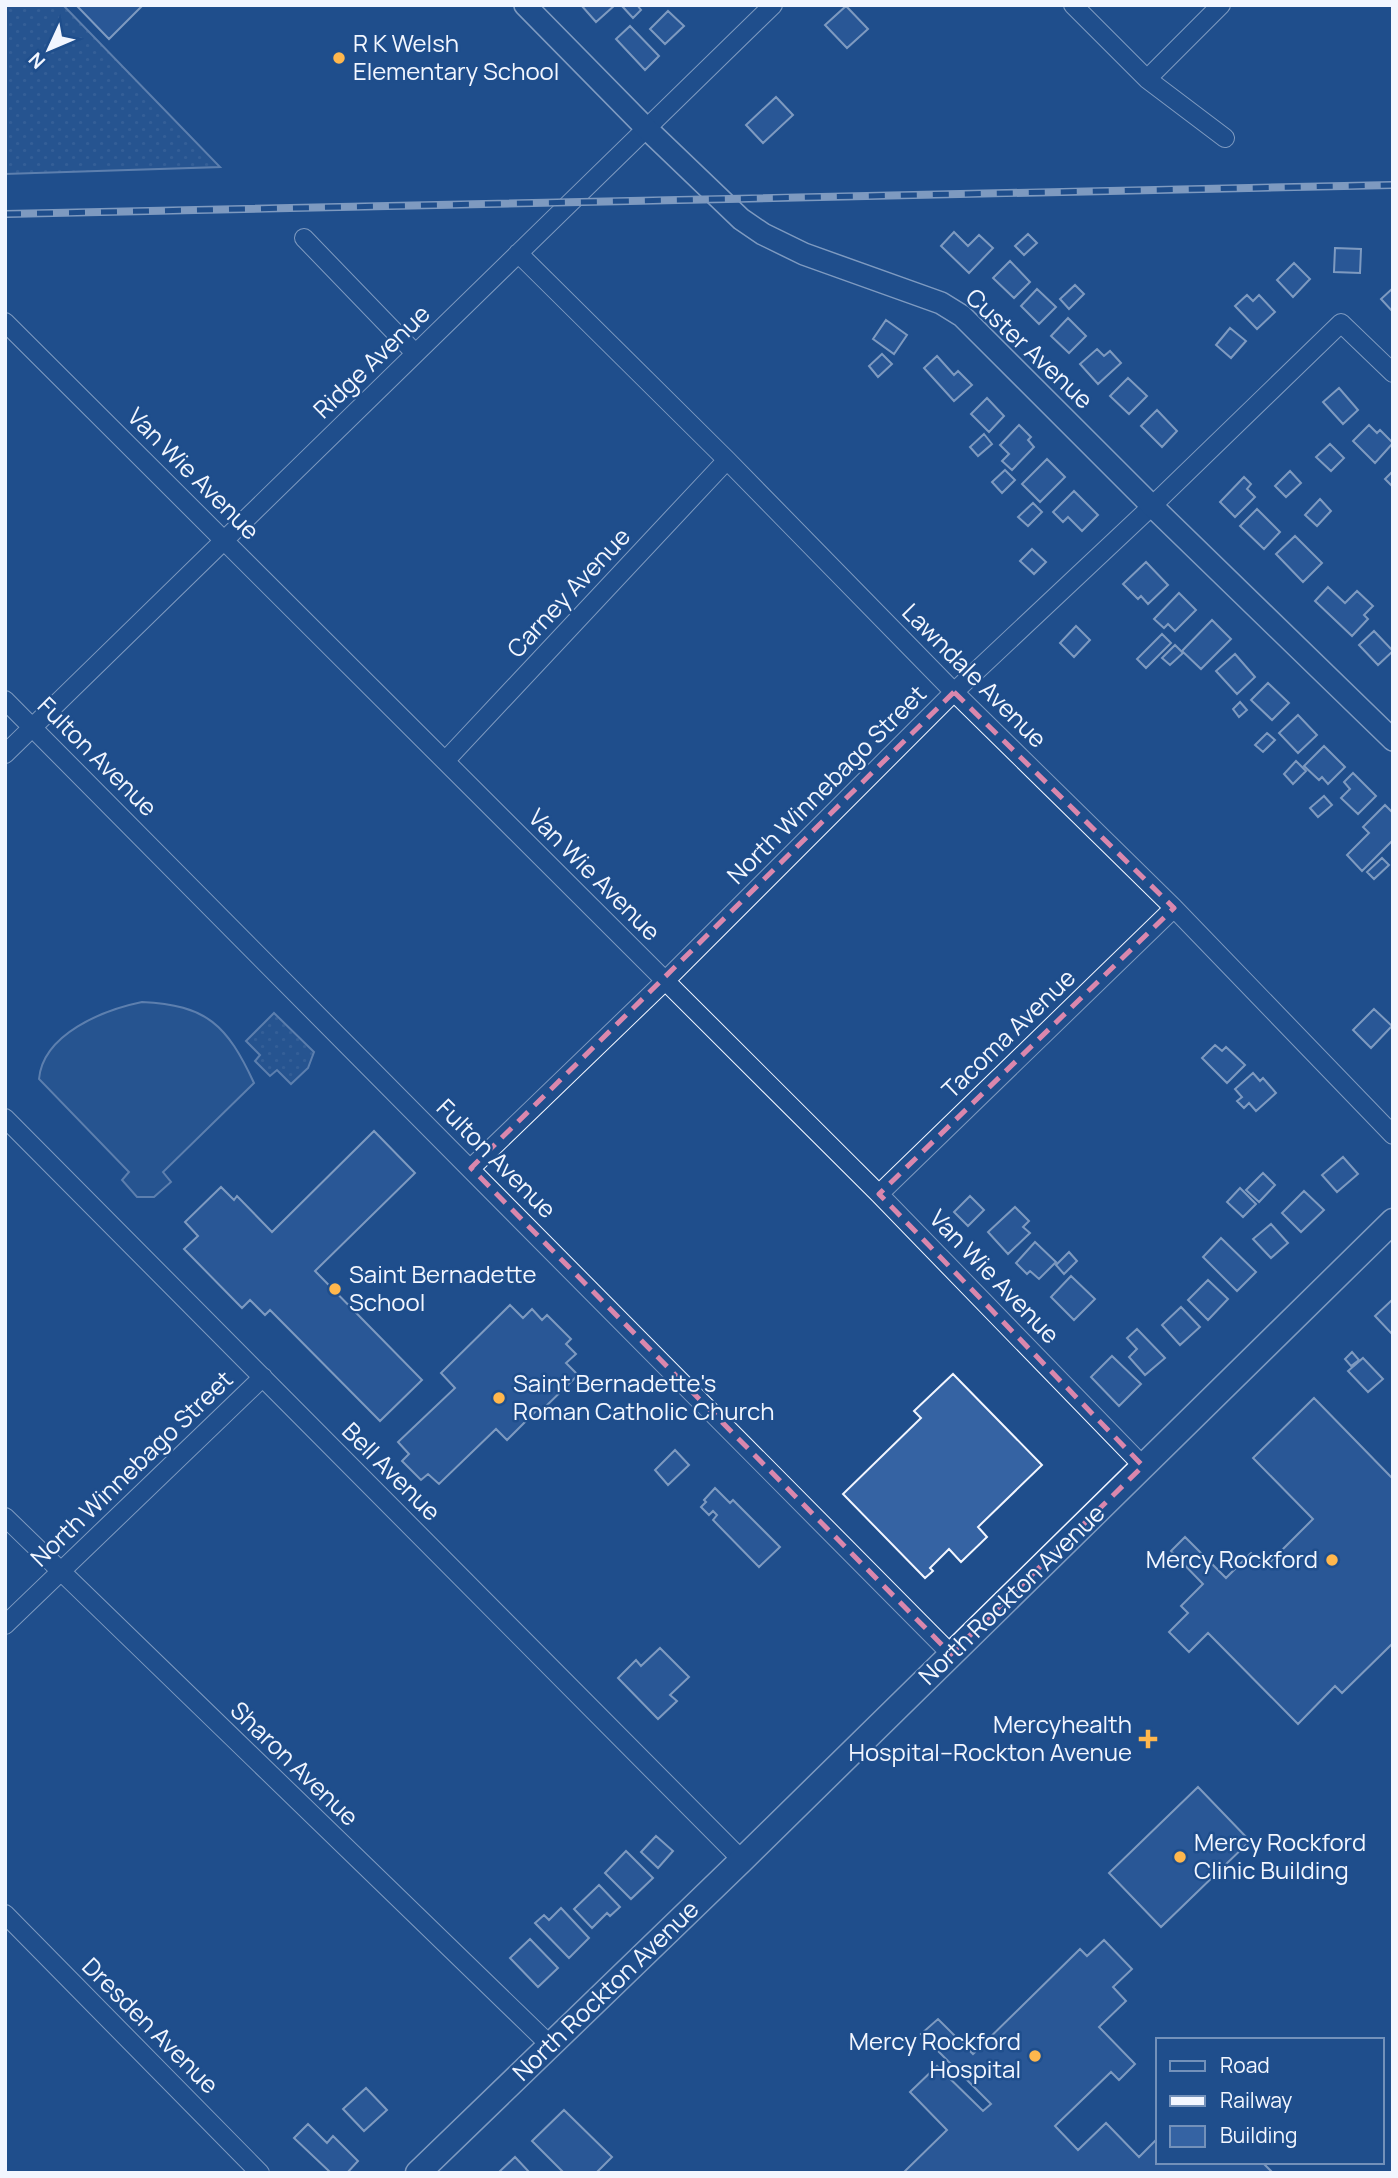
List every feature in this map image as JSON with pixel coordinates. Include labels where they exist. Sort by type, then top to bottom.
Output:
[{"type":"main road","name":"North Rockton Avenue","points":[[418,2173],[742,1860],[1393,1221]]},
{"type":"street","name":"Custer Avenue","points":[[525,5],[719,200],[762,234],[804,254],[941,303],[962,316],[1152,506],[1393,740]]},
{"type":"street","name":"Ridge Avenue","points":[[5,754],[773,5]]},
{"type":"street","points":[[1073,5],[1147,79],[1225,138]]},
{"type":"street","points":[[1147,79],[1221,5]]},
{"type":"street","points":[[303,237],[415,353]]},
{"type":"street","name":"Lawndale Avenue","points":[[518,253],[727,460],[954,692],[1174,908],[1393,1135]]},
{"type":"street","name":"Van Wie Avenue","points":[[5,322],[879,1194],[1143,1466]]},
{"type":"street","name":"North Winnebago Street","points":[[471,1168],[665,981],[954,692],[1341,323],[1393,373]]},
{"type":"street","name":"Carney Avenue","points":[[446,760],[727,460]]},
{"type":"street","name":"Fulton Avenue","points":[[5,700],[951,1654]]},
{"type":"street","name":"Tacoma Avenue","points":[[879,1194],[1174,908]]},
{"type":"street","name":"Bell Avenue","points":[[5,1118],[742,1860]]},
{"type":"street","name":"North Winnebago Street","points":[[5,1625],[263,1377]]},
{"type":"street","name":"Sharon Avenue","points":[[5,1517],[550,2045]]},
{"type":"street","name":"Dresden Avenue","points":[[5,1914],[260,2173]]},
{"type":"highlighted area","points":[[954,692],[1174,908],[879,1194],[1143,1466],[951,1654],[471,1168]]},
{"type":"shaded area","points":[[5,5],[63,5],[220,167],[5,174]]},
{"type":"shaded area","points":[[142,1002],[183,1008],[212,1022],[234,1046],[254,1083],[163,1172],[171,1182],[154,1197],[137,1197],[122,1180],[129,1172],[39,1079],[43,1063],[51,1049],[63,1037],[93,1018]]},
{"type":"shaded area","points":[[274,1013],[314,1052],[308,1068],[291,1084],[277,1070],[270,1076],[255,1061],[260,1055],[246,1041]]},
{"type":"building","points":[[76,5],[143,5],[109,39]]},
{"type":"building","points":[[581,5],[615,5],[596,22]]},
{"type":"building","points":[[637,5],[641,10],[633,18],[622,6]]},
{"type":"building","points":[[846,6],[868,29],[847,48],[825,25]]},
{"type":"building","points":[[668,11],[684,26],[665,44],[650,29]]},
{"type":"building","points":[[630,26],[659,56],[645,70],[616,39]]},
{"type":"building","points":[[776,97],[793,115],[763,143],[746,125]]},
{"type":"building","points":[[954,232],[968,246],[979,235],[993,248],[969,273],[941,246]]},
{"type":"building","points":[[1028,234],[1037,243],[1024,255],[1015,246]]},
{"type":"building","points":[[1335,248],[1361,249],[1360,273],[1334,272]]},
{"type":"building","points":[[1010,261],[1030,282],[1014,298],[993,278]]},
{"type":"building","points":[[1294,263],[1310,279],[1293,297],[1277,280]]},
{"type":"building","points":[[1075,285],[1084,294],[1069,309],[1060,299]]},
{"type":"building","points":[[1393,288],[1393,312],[1381,299]]},
{"type":"building","points":[[1037,289],[1056,307],[1039,324],[1021,306]]},
{"type":"building","points":[[1247,295],[1253,301],[1259,295],[1275,312],[1257,329],[1235,306]]},
{"type":"building","points":[[1068,318],[1086,336],[1069,353],[1051,336]]},
{"type":"building","points":[[886,320],[907,335],[894,354],[873,339]]},
{"type":"building","points":[[1230,328],[1246,341],[1231,358],[1216,345]]},
{"type":"building","points":[[1097,349],[1104,356],[1110,351],[1121,363],[1098,384],[1080,364]]},
{"type":"building","points":[[882,354],[892,364],[878,377],[869,366]]},
{"type":"building","points":[[937,356],[954,375],[958,371],[972,385],[954,401],[924,368]]},
{"type":"building","points":[[1128,378],[1147,396],[1129,414],[1110,396]]},
{"type":"building","points":[[1339,388],[1358,410],[1343,424],[1323,402]]},
{"type":"building","points":[[987,398],[1004,416],[989,432],[971,414]]},
{"type":"building","points":[[1157,410],[1177,431],[1162,447],[1141,426]]},
{"type":"building","points":[[1019,425],[1031,437],[1028,440],[1034,447],[1012,470],[1002,461],[1009,454],[1000,445]]},
{"type":"building","points":[[1369,425],[1377,433],[1380,430],[1393,443],[1375,463],[1353,441]]},
{"type":"building","points":[[984,434],[992,444],[978,456],[970,447]]},
{"type":"building","points":[[1330,444],[1344,458],[1331,471],[1316,457]]},
{"type":"building","points":[[1047,459],[1065,477],[1040,502],[1022,484]]},
{"type":"building","points":[[1005,470],[1015,480],[1002,493],[992,482]]},
{"type":"building","points":[[1290,471],[1301,483],[1286,497],[1275,486]]},
{"type":"building","points":[[1393,471],[1393,487],[1385,479]]},
{"type":"building","points":[[1244,477],[1251,484],[1247,489],[1255,497],[1235,517],[1220,502]]},
{"type":"building","points":[[1074,491],[1098,515],[1082,531],[1068,517],[1063,522],[1053,512]]},
{"type":"building","points":[[1320,499],[1331,511],[1317,526],[1305,515]]},
{"type":"building","points":[[1033,503],[1042,512],[1028,526],[1018,517]]},
{"type":"building","points":[[1257,509],[1280,532],[1264,549],[1240,526]]},
{"type":"building","points":[[1295,536],[1322,563],[1303,582],[1276,554]]},
{"type":"building","points":[[1032,549],[1046,562],[1034,574],[1020,561]]},
{"type":"building","points":[[1146,562],[1168,585],[1148,604],[1141,596],[1138,599],[1123,584]]},
{"type":"building","points":[[1328,587],[1345,603],[1357,591],[1373,606],[1364,615],[1368,619],[1352,636],[1315,601]]},
{"type":"building","points":[[1179,593],[1196,610],[1175,631],[1168,624],[1164,628],[1154,619]]},
{"type":"building","points":[[1212,620],[1231,639],[1201,669],[1182,651]]},
{"type":"building","points":[[1076,626],[1090,640],[1074,657],[1060,643]]},
{"type":"building","points":[[1374,631],[1393,651],[1378,665],[1359,645]]},
{"type":"building","points":[[1162,634],[1171,643],[1146,668],[1137,659]]},
{"type":"building","points":[[1175,645],[1183,653],[1170,665],[1162,658]]},
{"type":"building","points":[[1235,654],[1255,677],[1237,694],[1216,671]]},
{"type":"building","points":[[1268,683],[1289,703],[1272,720],[1251,700]]},
{"type":"building","points":[[1240,702],[1247,710],[1239,717],[1233,709]]},
{"type":"building","points":[[1298,715],[1317,735],[1298,753],[1279,733]]},
{"type":"building","points":[[1267,733],[1275,740],[1263,752],[1255,745]]},
{"type":"building","points":[[1324,746],[1345,767],[1328,784],[1322,777],[1319,780],[1304,766]]},
{"type":"building","points":[[1296,761],[1306,771],[1293,784],[1284,774]]},
{"type":"building","points":[[1353,773],[1376,796],[1358,814],[1341,798],[1350,789],[1344,782]]},
{"type":"building","points":[[1324,796],[1332,805],[1318,817],[1310,808]]},
{"type":"building","points":[[1385,805],[1393,813],[1393,840],[1362,871],[1347,855],[1369,833],[1363,827]]},
{"type":"building","points":[[1382,858],[1389,865],[1374,879],[1367,872]]},
{"type":"building","points":[[1374,1009],[1392,1026],[1371,1048],[1353,1030]]},
{"type":"building","points":[[1215,1045],[1222,1051],[1226,1047],[1245,1065],[1227,1083],[1202,1058]]},
{"type":"building","points":[[1253,1073],[1260,1081],[1263,1078],[1276,1093],[1256,1111],[1249,1103],[1244,1108],[1237,1101],[1242,1097],[1235,1089]]},
{"type":"building","points":[[374,1131],[415,1173],[315,1271],[422,1380],[380,1421],[270,1310],[265,1315],[250,1300],[242,1308],[184,1249],[198,1236],[185,1222],[221,1187],[234,1200],[237,1196],[272,1232]]},
{"type":"building","points":[[1343,1157],[1358,1174],[1337,1192],[1322,1175]]},
{"type":"building","points":[[1263,1173],[1275,1185],[1259,1202],[1246,1190]]},
{"type":"building","points":[[1240,1188],[1256,1204],[1243,1217],[1227,1202]]},
{"type":"building","points":[[1304,1191],[1324,1210],[1301,1232],[1282,1213]]},
{"type":"building","points":[[970,1196],[984,1210],[968,1226],[954,1212]]},
{"type":"building","points":[[1015,1207],[1029,1221],[1023,1227],[1030,1233],[1008,1254],[988,1232]]},
{"type":"building","points":[[1271,1224],[1288,1243],[1271,1258],[1253,1239]]},
{"type":"building","points":[[1221,1238],[1256,1272],[1237,1291],[1203,1257]]},
{"type":"building","points":[[1035,1242],[1056,1262],[1039,1279],[1030,1271],[1027,1274],[1016,1263]]},
{"type":"building","points":[[1069,1252],[1077,1261],[1064,1274],[1056,1265]]},
{"type":"building","points":[[1071,1276],[1095,1299],[1074,1320],[1051,1297]]},
{"type":"building","points":[[1208,1280],[1228,1299],[1208,1320],[1188,1300]]},
{"type":"building","points":[[1393,1299],[1393,1335],[1375,1316]]},
{"type":"building","name":"Saint Bernadette's Roman Catholic Church","points":[[510,1305],[523,1318],[532,1309],[542,1320],[547,1315],[571,1339],[566,1344],[576,1354],[566,1363],[578,1375],[507,1440],[496,1429],[439,1484],[428,1474],[421,1480],[402,1461],[409,1454],[398,1442],[455,1388],[441,1373]]},
{"type":"building","points":[[1181,1307],[1200,1327],[1180,1345],[1162,1325]]},
{"type":"building","points":[[1137,1329],[1165,1358],[1145,1375],[1129,1357],[1137,1349],[1127,1338]]},
{"type":"building","points":[[1352,1352],[1359,1360],[1351,1366],[1345,1359]]},
{"type":"building","points":[[1112,1356],[1141,1384],[1119,1406],[1091,1377]]},
{"type":"building","points":[[1363,1358],[1383,1379],[1368,1392],[1348,1371]]},
{"type":"building","points":[[953,1374],[1042,1465],[978,1527],[987,1537],[961,1562],[949,1549],[930,1568],[933,1571],[925,1578],[843,1494],[921,1418],[914,1411]]},
{"type":"building","name":"Mercy Rockford","points":[[1314,1398],[1393,1479],[1393,1643],[1342,1693],[1335,1686],[1298,1724],[1208,1633],[1189,1652],[1169,1632],[1188,1613],[1181,1606],[1203,1584],[1171,1551],[1185,1537],[1226,1578],[1251,1553],[1265,1567],[1313,1519],[1253,1458]]},
{"type":"building","points":[[675,1450],[689,1465],[668,1485],[655,1470]]},
{"type":"building","points":[[715,1488],[730,1503],[733,1500],[780,1547],[759,1567],[713,1520],[717,1515],[713,1511],[709,1515],[701,1507]]},
{"type":"building","points":[[660,1648],[689,1677],[670,1695],[677,1701],[658,1719],[618,1678],[636,1660],[641,1666]]},
{"type":"building","name":"Mercy Rockford Clinic Building","points":[[1198,1787],[1250,1841],[1161,1927],[1109,1873]]},
{"type":"building","points":[[656,1836],[673,1851],[658,1868],[641,1852]]},
{"type":"building","points":[[626,1851],[653,1878],[631,1899],[605,1873]]},
{"type":"building","points":[[599,1885],[620,1907],[610,1916],[607,1913],[592,1928],[574,1909]]},
{"type":"building","points":[[561,1908],[589,1938],[569,1958],[535,1923],[544,1915],[549,1920]]},
{"type":"building","points":[[530,1939],[558,1968],[538,1987],[510,1958]]},
{"type":"building","name":"Mercy Rockford Hospital","points":[[1104,1940],[1132,1969],[1113,1987],[1126,2001],[1099,2027],[1135,2064],[1119,2080],[1111,2072],[1055,2126],[1078,2150],[1106,2123],[1139,2157],[1156,2140],[1156,2164],[1264,2164],[1273,2173],[903,2173],[947,2130],[910,2092],[937,2066],[983,2111],[991,2104],[921,2034],[938,2019],[973,2054],[1080,1949],[1087,1956]]},
{"type":"building","points":[[366,2088],[387,2110],[364,2131],[343,2109]]},
{"type":"building","points":[[564,2110],[612,2157],[596,2173],[564,2173],[532,2141]]},
{"type":"building","points":[[308,2124],[327,2143],[333,2136],[358,2161],[347,2173],[331,2173],[294,2138]]},
{"type":"building","points":[[515,2157],[530,2173],[498,2173]]},
{"type":"railway","points":[[5,214],[1393,185]]},
{"type":"place","name":"R K Welsh Elementary School","points":[[339,58]]},
{"type":"place","name":"Saint Bernadette School","points":[[335,1289]]},
{"type":"place","name":"Saint Bernadette's Roman Catholic Church","points":[[499,1398]]},
{"type":"place","name":"Mercy Rockford","points":[[1332,1560]]},
{"type":"place","name":"Mercyhealth Hospital–Rockton Avenue","points":[[1148,1739]]},
{"type":"place","name":"Mercy Rockford Clinic Building","points":[[1180,1857]]},
{"type":"place","name":"Mercy Rockford Hospital","points":[[1035,2056]]}]
